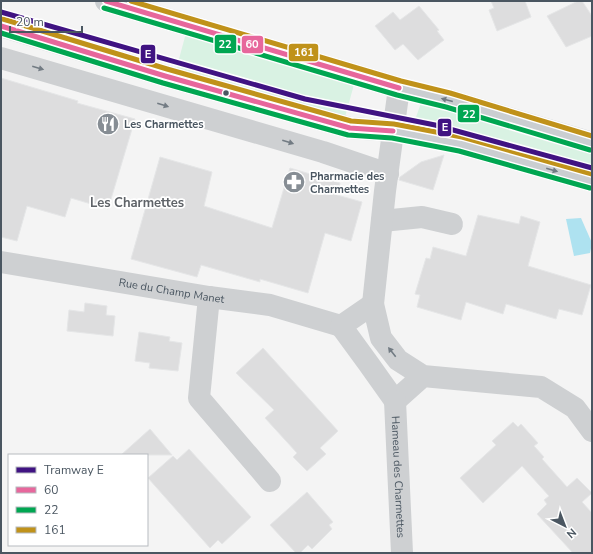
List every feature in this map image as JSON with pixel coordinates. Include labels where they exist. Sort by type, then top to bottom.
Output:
[{"type":"main road","points":[[106,1],[399,88],[448,100],[592,142]]},
{"type":"main road","points":[[1,26],[165,76],[350,128],[393,131],[461,144],[592,181]]},
{"type":"street","points":[[1,58],[324,152],[388,174]]},
{"type":"street","points":[[399,88],[373,304],[381,338],[398,360],[423,376],[540,387],[575,408],[592,431]]},
{"type":"street","points":[[382,221],[422,217],[452,224]]},
{"type":"street","name":"Rue du Champ Manet","points":[[1,262],[209,297],[270,305],[341,326]]},
{"type":"street","points":[[209,297],[199,398],[270,481]]},
{"type":"street","points":[[341,326],[373,304]]},
{"type":"street","name":"Hameau des Charmettes","points":[[341,326],[395,401],[402,553]]},
{"type":"street","name":"Hameau des Charmettes","points":[[395,401],[423,376]]},
{"type":"green space","points":[[186,33],[355,81],[345,117],[176,70]]},
{"type":"green space","points":[[421,103],[592,150],[592,175],[416,126],[415,120]]},
{"type":"water","points":[[581,218],[592,243],[590,253],[574,256],[566,219]]},
{"type":"building","points":[[491,1],[525,1],[531,17],[497,31],[489,10],[494,8]]},
{"type":"building","points":[[578,1],[582,1],[592,16],[592,36],[566,47],[547,16]]},
{"type":"building","points":[[419,6],[439,30],[437,31],[444,40],[418,60],[403,44],[395,50],[375,26],[393,12],[400,20]]},
{"type":"building","points":[[1,78],[78,101],[77,103],[135,119],[108,209],[71,198],[65,217],[27,206],[17,241],[1,237]]},
{"type":"building","points":[[444,155],[433,190],[399,180],[400,177],[421,162]]},
{"type":"building","points":[[160,157],[212,172],[204,206],[272,228],[290,168],[340,183],[337,195],[362,202],[351,241],[325,233],[308,293],[260,279],[260,282],[201,265],[197,277],[131,259]]},
{"type":"building","points":[[478,215],[519,224],[521,216],[540,222],[528,266],[591,285],[582,315],[559,309],[556,319],[506,304],[503,314],[466,302],[461,320],[417,307],[420,295],[415,294],[426,258],[430,259],[433,247],[466,256]]},
{"type":"building","points":[[85,303],[107,306],[106,315],[115,316],[113,336],[67,331],[69,310],[84,312]]},
{"type":"building","points":[[139,332],[170,337],[169,341],[182,343],[178,371],[149,368],[150,363],[135,361]]},
{"type":"building","points":[[263,348],[338,431],[320,448],[326,454],[307,471],[293,457],[297,453],[265,418],[274,410],[236,373]]},
{"type":"building","points":[[513,422],[518,427],[521,424],[538,443],[534,446],[544,457],[542,459],[567,487],[577,478],[592,493],[582,502],[592,513],[592,553],[573,553],[537,514],[547,504],[544,500],[549,496],[522,466],[483,503],[460,478],[496,445],[492,441]]},
{"type":"building","points":[[150,429],[172,455],[148,454],[122,454]]},
{"type":"building","points":[[189,449],[251,517],[222,544],[218,540],[210,548],[148,478],[173,456],[177,460]]},
{"type":"building","points":[[307,492],[333,522],[329,525],[332,529],[312,549],[308,545],[300,553],[296,553],[270,525]]},
{"type":"tram line","name":"E","points":[[1,12],[305,99],[435,125],[592,168]]},
{"type":"transit line","name":"60","points":[[106,1],[399,88]]},
{"type":"transit line","name":"161","points":[[131,1],[401,81],[450,93],[592,136]]},
{"type":"transit line","name":"22","points":[[104,8],[397,95],[446,107],[590,150]]},
{"type":"transit line","name":"161","points":[[3,19],[167,69],[351,121],[394,124],[462,137],[592,174]]},
{"type":"transit line","name":"60","points":[[1,26],[165,76],[350,128],[393,131]]},
{"type":"transit line","name":"22","points":[[1,33],[163,83],[348,135],[392,138],[459,151],[590,188]]},
{"type":"place","name":"Les Charmettes","points":[[108,124]]},
{"type":"place","name":"Pharmacie des Charmettes","points":[[294,182]]},
{"type":"district","name":"Les Charmettes","points":[[137,203]]}]
